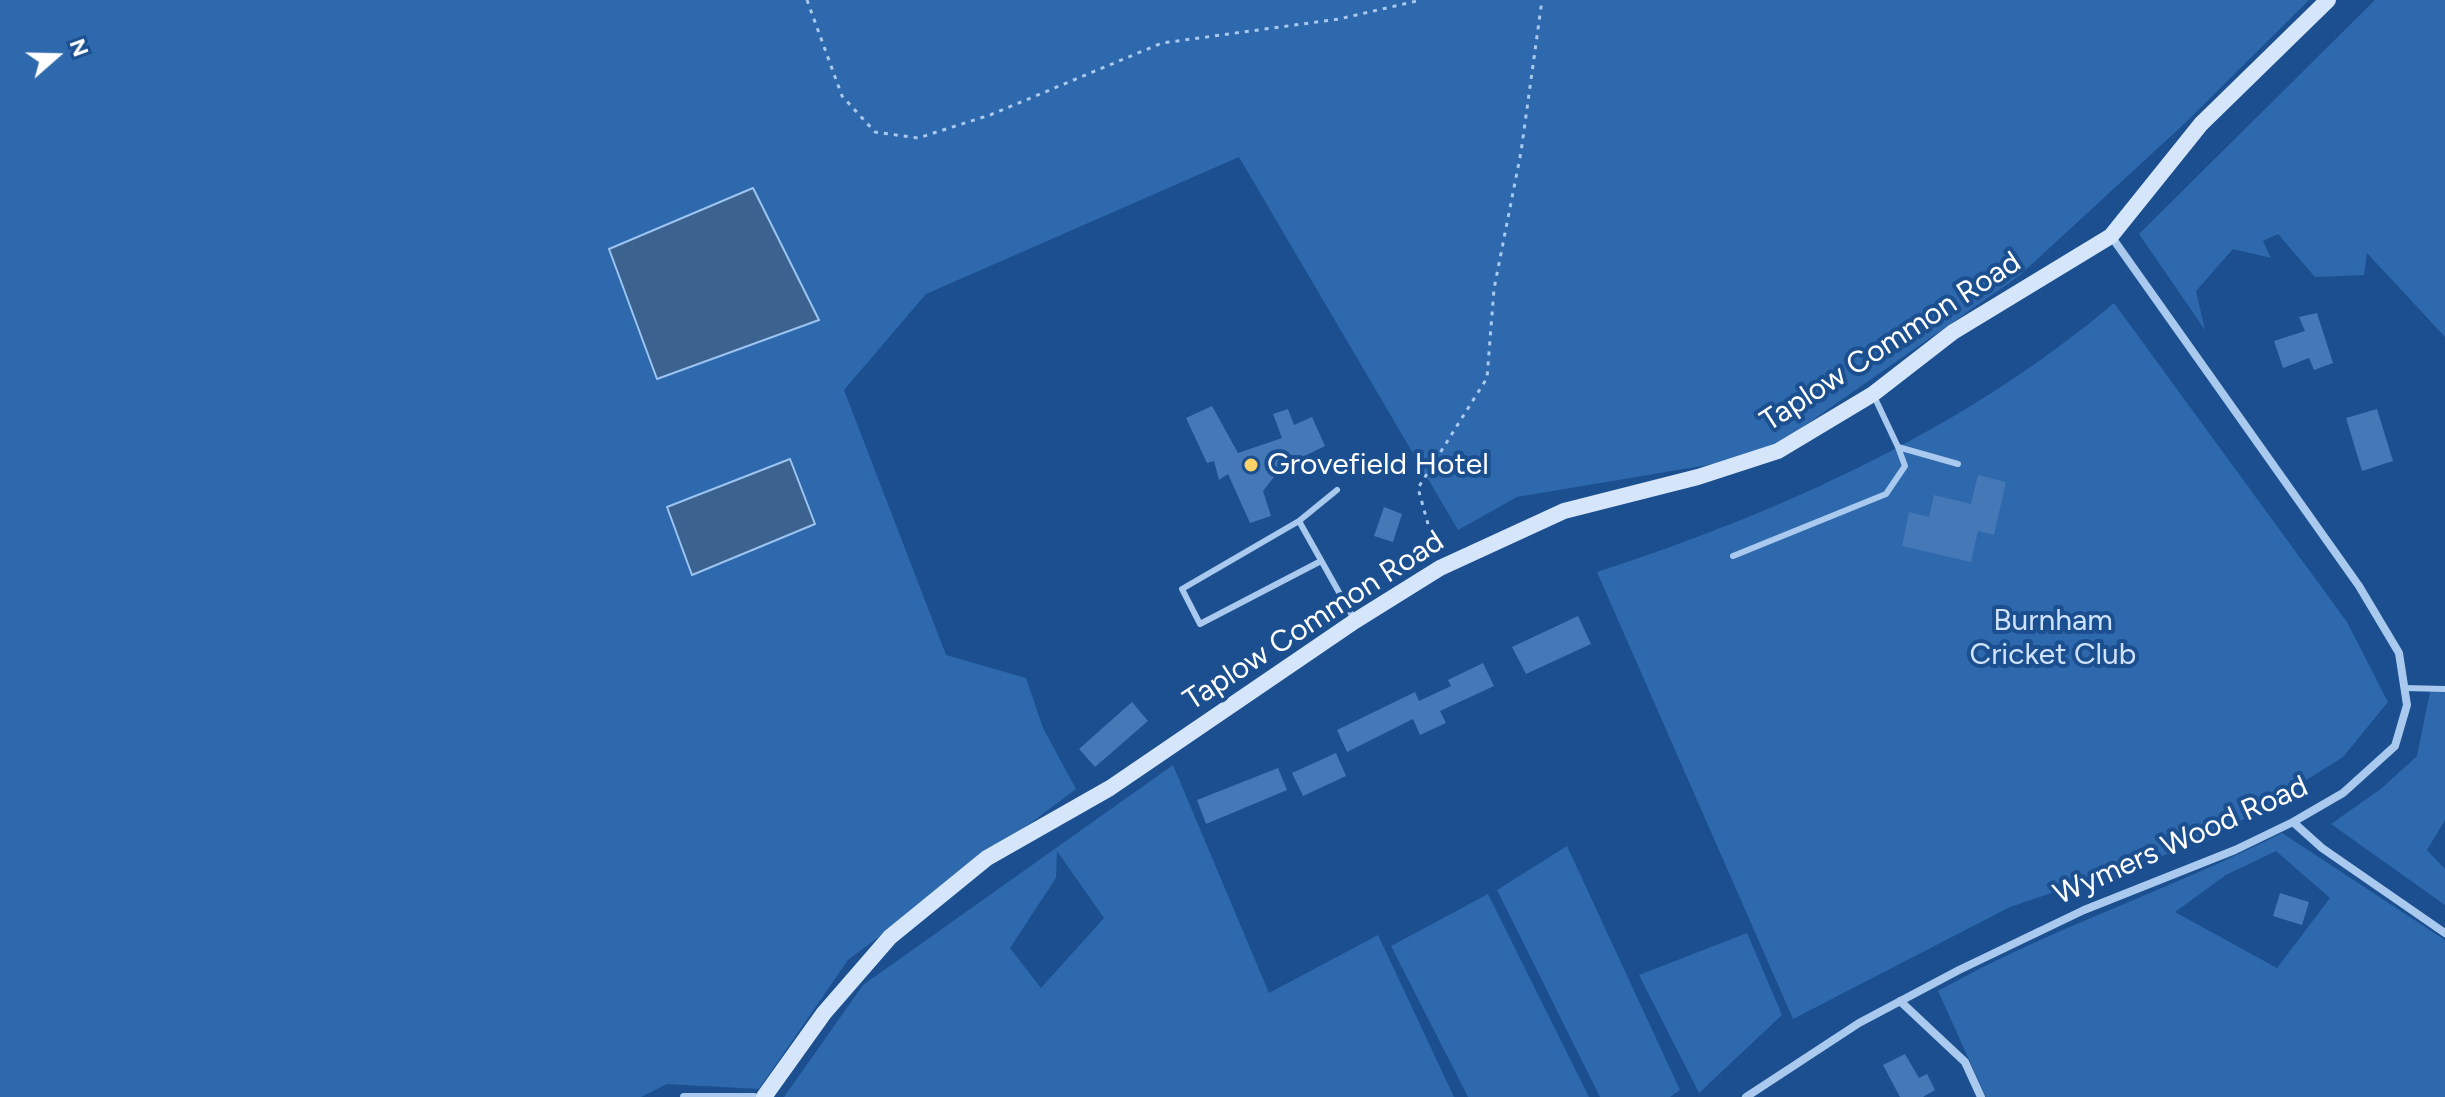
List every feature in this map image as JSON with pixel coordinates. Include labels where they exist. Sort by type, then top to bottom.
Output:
[{"type":"street","name":"Taplow Common Road","points":[[764,1097],[824,1013],[890,937],[987,858],[1110,788],[1355,621],[1440,568],[1564,511],[1698,477],[1778,451],[1873,394],[1953,332],[2111,236],[2201,124],[2328,0]]},
{"type":"street","name":"Wymers Wood Road","points":[[1746,1097],[1859,1023],[1900,1001],[2084,910],[2235,850],[2293,822],[2343,793],[2395,746],[2407,705],[2399,653],[2359,586],[2111,236]]},
{"type":"street","points":[[2293,822],[2322,848],[2445,933]]},
{"type":"street","points":[[1900,1001],[1965,1062],[1981,1097]]},
{"type":"street","points":[[684,1097],[754,1097]]},
{"type":"lane","points":[[1733,556],[1886,494],[1905,466],[1873,394]]},
{"type":"lane","points":[[1898,447],[1958,464]]},
{"type":"lane","points":[[1321,561],[1200,624],[1182,589],[1299,521],[1337,490]]},
{"type":"lane","points":[[1299,521],[1355,621]]},
{"type":"lane","points":[[2404,688],[2445,689]]},
{"type":"path","points":[[807,0],[842,96],[875,132],[918,138],[990,115],[1162,43],[1339,19],[1421,0]]},
{"type":"path","points":[[1440,568],[1418,488],[1487,378],[1494,289],[1521,152],[1542,0]]},
{"type":"green space","points":[[0,0],[2309,0],[2184,124],[2019,276],[1761,456],[1517,497],[1458,530],[1239,157],[926,294],[844,390],[946,655],[1026,678],[1043,728],[1076,789],[848,960],[759,1089],[667,1084],[641,1097],[0,1097]]},
{"type":"green space","points":[[2375,0],[2445,0],[2445,337],[2367,253],[2364,275],[2315,277],[2278,234],[2263,241],[2271,258],[2233,249],[2196,291],[2205,330],[2139,234]]},
{"type":"green space","name":"Burnham Cricket Club","points":[[2114,303],[2347,622],[2388,702],[2343,757],[2212,839],[2010,907],[1793,1019],[1597,572],[1735,522],[1869,462],[1934,428],[1996,390]]},
{"type":"green space","points":[[2431,687],[2445,687],[2445,820],[2427,850],[2445,869],[2445,905],[2331,824],[2382,788],[2417,756]]},
{"type":"green space","points":[[1173,765],[1269,993],[1378,935],[1454,1097],[784,1097],[863,985]],"holes":[[[1057,851],[1104,918],[1041,988],[1010,948],[1056,878]]]},
{"type":"green space","points":[[2282,833],[2445,940],[2445,1097],[1986,1097],[1938,991],[2022,948]],"holes":[[[2276,851],[2330,898],[2277,968],[2175,912],[2226,875]]]},
{"type":"green space","points":[[1567,846],[1680,1090],[1670,1097],[1600,1097],[1497,890]]},
{"type":"green space","points":[[1488,894],[1589,1097],[1468,1097],[1391,946]]},
{"type":"green space","points":[[1747,933],[1782,1015],[1699,1093],[1639,975]]},
{"type":"shaded area","points":[[753,188],[819,320],[657,379],[609,249]]},
{"type":"shaded area","points":[[790,459],[815,524],[692,575],[667,507]]},
{"type":"building","points":[[2317,313],[2333,363],[2314,370],[2309,358],[2283,368],[2274,341],[2305,331],[2299,317]]},
{"type":"building","name":"Grovefield Hotel","points":[[1212,406],[1238,453],[1282,438],[1273,414],[1288,409],[1294,425],[1312,417],[1325,446],[1282,467],[1263,491],[1271,516],[1250,523],[1228,474],[1219,480],[1214,461],[1207,463],[1186,418]]},
{"type":"building","points":[[2377,409],[2393,461],[2362,471],[2346,418]]},
{"type":"building","points":[[1978,475],[2006,482],[1994,535],[1978,531],[1971,562],[1902,546],[1909,512],[1929,517],[1934,495],[1971,504]]},
{"type":"building","points":[[1384,507],[1402,514],[1393,542],[1374,536]]},
{"type":"building","points":[[1578,616],[1591,644],[1526,674],[1512,647]]},
{"type":"building","points":[[1483,663],[1494,686],[1440,711],[1446,723],[1420,735],[1413,719],[1347,752],[1337,730],[1415,692],[1419,701],[1451,686],[1448,680]]},
{"type":"building","points":[[1132,702],[1148,721],[1095,767],[1079,749]]},
{"type":"building","points":[[1336,753],[1346,776],[1303,796],[1292,773]]},
{"type":"building","points":[[1278,768],[1287,790],[1206,824],[1197,800]]},
{"type":"building","points":[[2280,893],[2309,902],[2302,925],[2273,916]]},
{"type":"building","points":[[1905,1054],[1919,1078],[1927,1074],[1935,1090],[1923,1097],[1900,1097],[1883,1065]]},
{"type":"place","name":"Grovefield Hotel","points":[[1251,465]]}]
